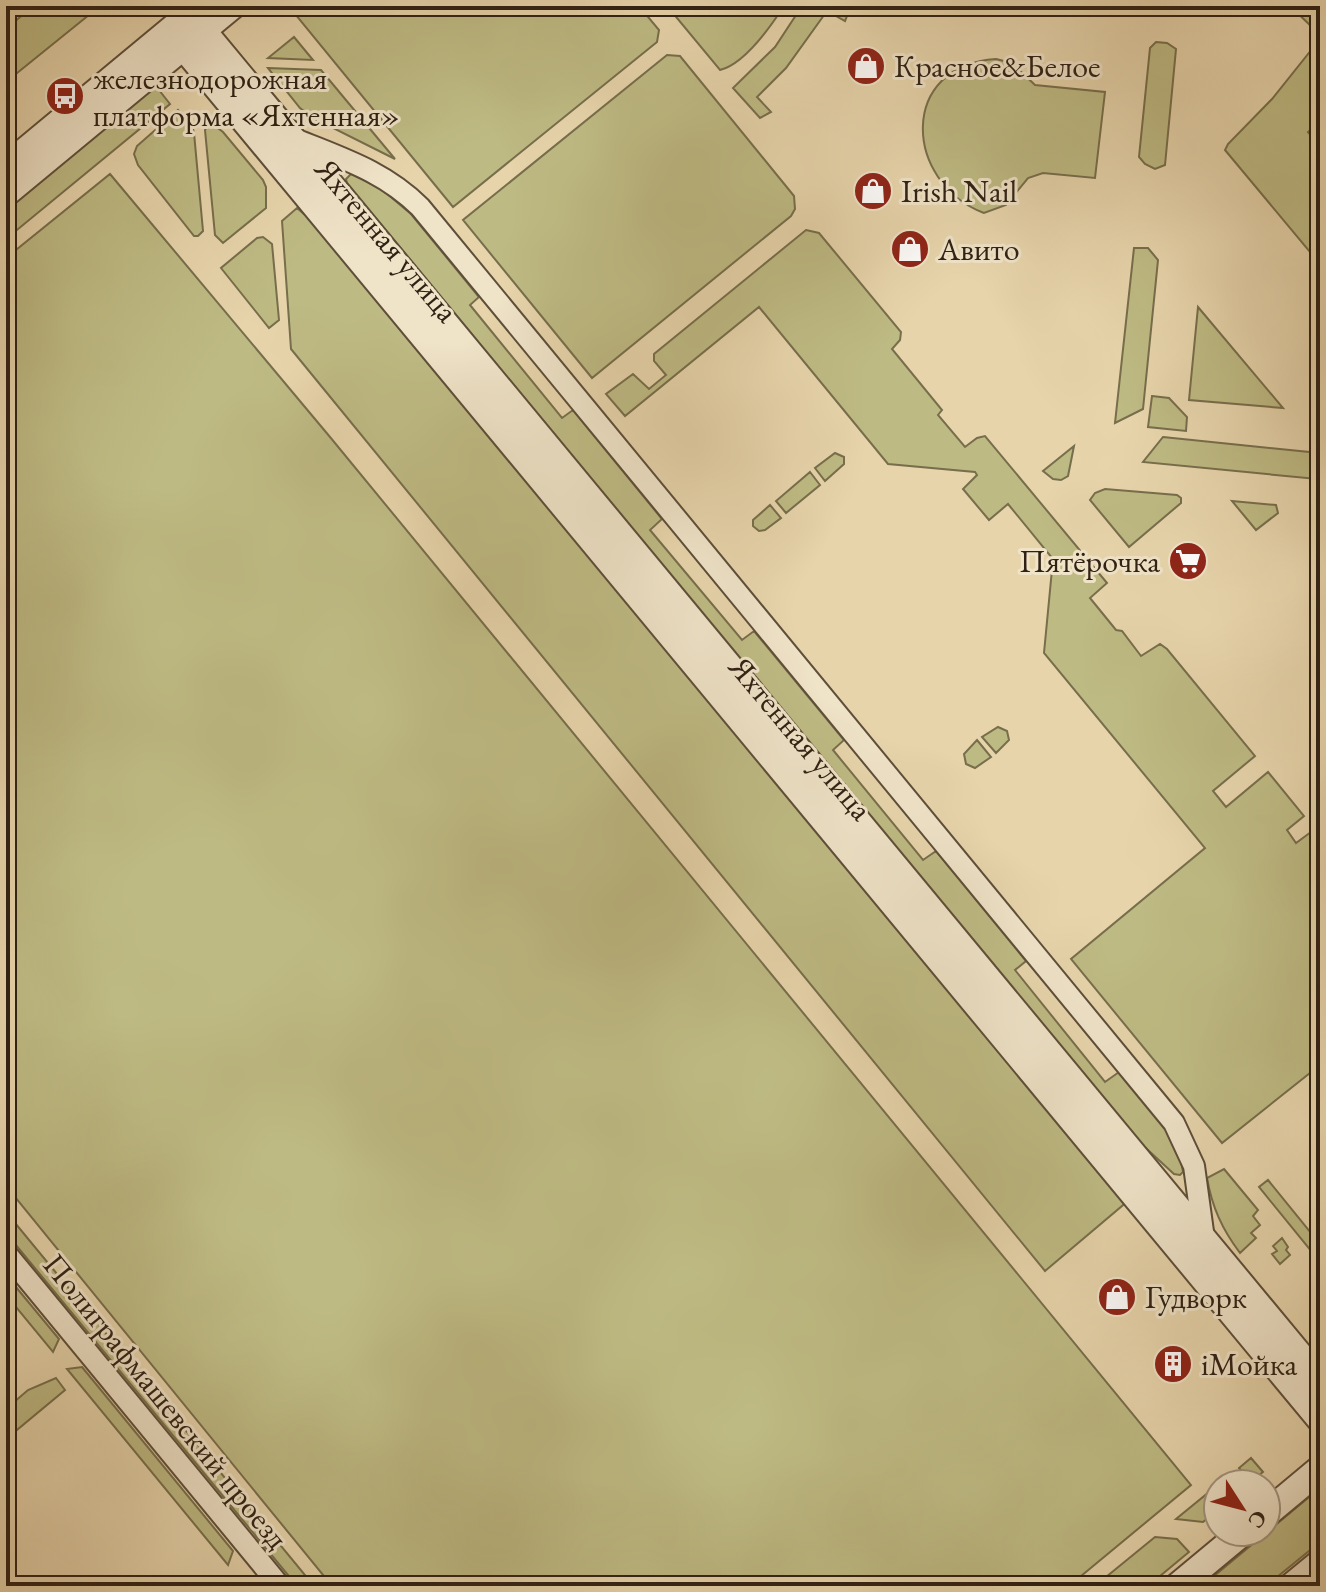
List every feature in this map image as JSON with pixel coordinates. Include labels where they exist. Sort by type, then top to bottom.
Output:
[{"type":"street","points":[[6,167],[191,26],[232,6]]},
{"type":"street","points":[[6,193],[191,26]]},
{"type":"street","name":"Яхтенная улица","points":[[191,26],[292,138],[1320,1380]]},
{"type":"street","name":"Яхтенная улица","points":[[191,26],[1320,1419]]},
{"type":"street","points":[[292,138],[383,176],[404,191],[440,231],[1174,1123],[1194,1166],[1204,1239]]},
{"type":"street","name":"Полиграфмашевский проезд","points":[[6,1253],[280,1586]]},
{"type":"street","points":[[1282,1501],[1320,1469]]},
{"type":"street","points":[[1178,1586],[1224,1548]]},
{"type":"street","points":[[1292,1586],[1320,1563]]},
{"type":"shaded area","points":[[33,6],[100,6],[6,82],[6,29]]},
{"type":"shaded area","points":[[305,6],[639,6],[659,30],[657,42],[453,207],[295,14]]},
{"type":"shaded area","points":[[667,6],[784,6],[747,52],[720,70]]},
{"type":"shaded area","points":[[802,6],[851,6],[845,21],[827,11],[786,68],[757,97],[771,112],[760,118],[733,88],[775,47]]},
{"type":"shaded area","points":[[1290,6],[1320,6],[1320,14],[1313,28]]},
{"type":"shaded area","points":[[294,37],[313,60],[268,58]]},
{"type":"shaded area","points":[[1320,39],[1320,121],[1308,132],[1320,147],[1320,264],[1225,150],[1272,99]]},
{"type":"shaded area","points":[[1156,42],[1167,43],[1176,49],[1165,165],[1155,169],[1139,157],[1150,48]]},
{"type":"shaded area","points":[[667,55],[680,56],[794,196],[795,209],[791,216],[592,378],[463,220]]},
{"type":"shaded area","points":[[996,59],[1012,63],[1035,85],[1105,92],[1095,178],[1043,173],[1028,178],[1006,205],[984,213],[957,198],[938,177],[926,152],[923,127],[928,102],[941,81],[964,66]]},
{"type":"shaded area","points":[[268,68],[321,70],[395,159],[313,118],[300,108]]},
{"type":"shaded area","points":[[155,85],[170,104],[6,239],[6,208]]},
{"type":"shaded area","points":[[178,110],[192,125],[194,133],[203,231],[198,236],[194,236],[138,165],[134,154],[137,146]]},
{"type":"shaded area","points":[[209,125],[223,132],[266,187],[266,208],[223,243],[215,235],[205,130]]},
{"type":"shaded area","points":[[110,174],[330,437],[1191,1485],[1069,1586],[332,1586],[6,1186],[6,258]]},
{"type":"shaded area","points":[[351,174],[380,188],[411,214],[479,297],[470,305],[562,418],[573,410],[662,519],[650,530],[742,640],[754,631],[844,740],[833,750],[923,860],[936,851],[1026,961],[1015,970],[1105,1082],[1119,1072],[1158,1118],[1180,1158],[1183,1172],[1180,1175],[1174,1174],[1136,1139],[347,183],[346,179]]},
{"type":"shaded area","points":[[297,208],[339,244],[1129,1200],[1045,1271],[291,349],[282,221]]},
{"type":"shaded area","points":[[806,230],[819,233],[901,332],[900,340],[892,349],[942,410],[938,415],[965,447],[985,436],[1107,583],[1090,598],[1116,630],[1122,631],[1141,656],[1160,644],[1167,649],[1255,756],[1213,791],[1226,807],[1268,772],[1304,816],[1287,830],[1296,843],[1315,829],[1320,835],[1320,1065],[1222,1143],[1071,959],[1205,848],[1044,653],[1053,559],[1008,504],[989,520],[963,489],[977,475],[975,472],[888,464],[759,307],[625,416],[606,394],[633,374],[649,389],[666,375],[654,361],[654,354]]},
{"type":"shaded area","points":[[263,237],[272,244],[279,320],[269,328],[221,268],[257,238]]},
{"type":"shaded area","points":[[1134,248],[1148,248],[1158,260],[1143,409],[1115,423]]},
{"type":"shaded area","points":[[1198,307],[1283,408],[1189,400]]},
{"type":"shaded area","points":[[1152,396],[1169,398],[1187,417],[1186,431],[1148,427]]},
{"type":"shaded area","points":[[1163,437],[1319,453],[1320,474],[1317,479],[1143,462]]},
{"type":"shaded area","points":[[1074,446],[1068,476],[1061,480],[1053,479],[1043,471]]},
{"type":"shaded area","points":[[835,453],[844,457],[844,464],[825,481],[815,468]]},
{"type":"shaded area","points":[[810,472],[820,485],[786,513],[776,501]]},
{"type":"shaded area","points":[[1105,489],[1177,495],[1181,503],[1129,547],[1090,500],[1095,493]]},
{"type":"shaded area","points":[[1232,501],[1276,505],[1278,513],[1256,530]]},
{"type":"shaded area","points":[[770,505],[781,518],[759,531],[753,526],[753,520]]},
{"type":"shaded area","points":[[998,727],[1007,731],[1009,740],[996,753],[982,737]]},
{"type":"shaded area","points":[[977,740],[991,757],[975,768],[966,764],[964,754]]},
{"type":"shaded area","points":[[1224,1169],[1258,1210],[1253,1216],[1260,1225],[1251,1233],[1256,1238],[1240,1253],[1219,1217],[1207,1178]]},
{"type":"shaded area","points":[[1268,1180],[1320,1244],[1320,1262],[1259,1187]]},
{"type":"shaded area","points":[[6,1212],[314,1586],[297,1586],[6,1233]]},
{"type":"shaded area","points":[[1282,1238],[1290,1255],[1280,1264],[1272,1254],[1277,1251],[1273,1246]]},
{"type":"shaded area","points":[[6,1275],[59,1339],[53,1352],[6,1295]]},
{"type":"shaded area","points":[[82,1367],[233,1551],[228,1565],[67,1369]]},
{"type":"shaded area","points":[[56,1378],[65,1390],[6,1439],[6,1409],[28,1390]]},
{"type":"shaded area","points":[[1251,1458],[1260,1468],[1239,1468]]},
{"type":"shaded area","points":[[1314,1493],[1320,1500],[1320,1542],[1266,1586],[1202,1586],[1248,1548],[1282,1548],[1282,1520]]},
{"type":"shaded area","points":[[1202,1498],[1202,1522],[1176,1519]]},
{"type":"shaded area","points":[[1155,1537],[1177,1539],[1189,1552],[1148,1586],[1095,1586]]},
{"type":"place","name":"Красное&Белое","points":[[866,66]]},
{"type":"place","name":"железнодорожная платформа «Яхтенная»","points":[[65,96]]},
{"type":"place","name":"Irish Nail","points":[[873,191]]},
{"type":"place","name":"Авито","points":[[910,249]]},
{"type":"place","name":"Пятёрочка","points":[[1188,561]]},
{"type":"place","name":"Гудворк","points":[[1117,1297]]},
{"type":"place","name":"iМойка","points":[[1173,1364]]}]
